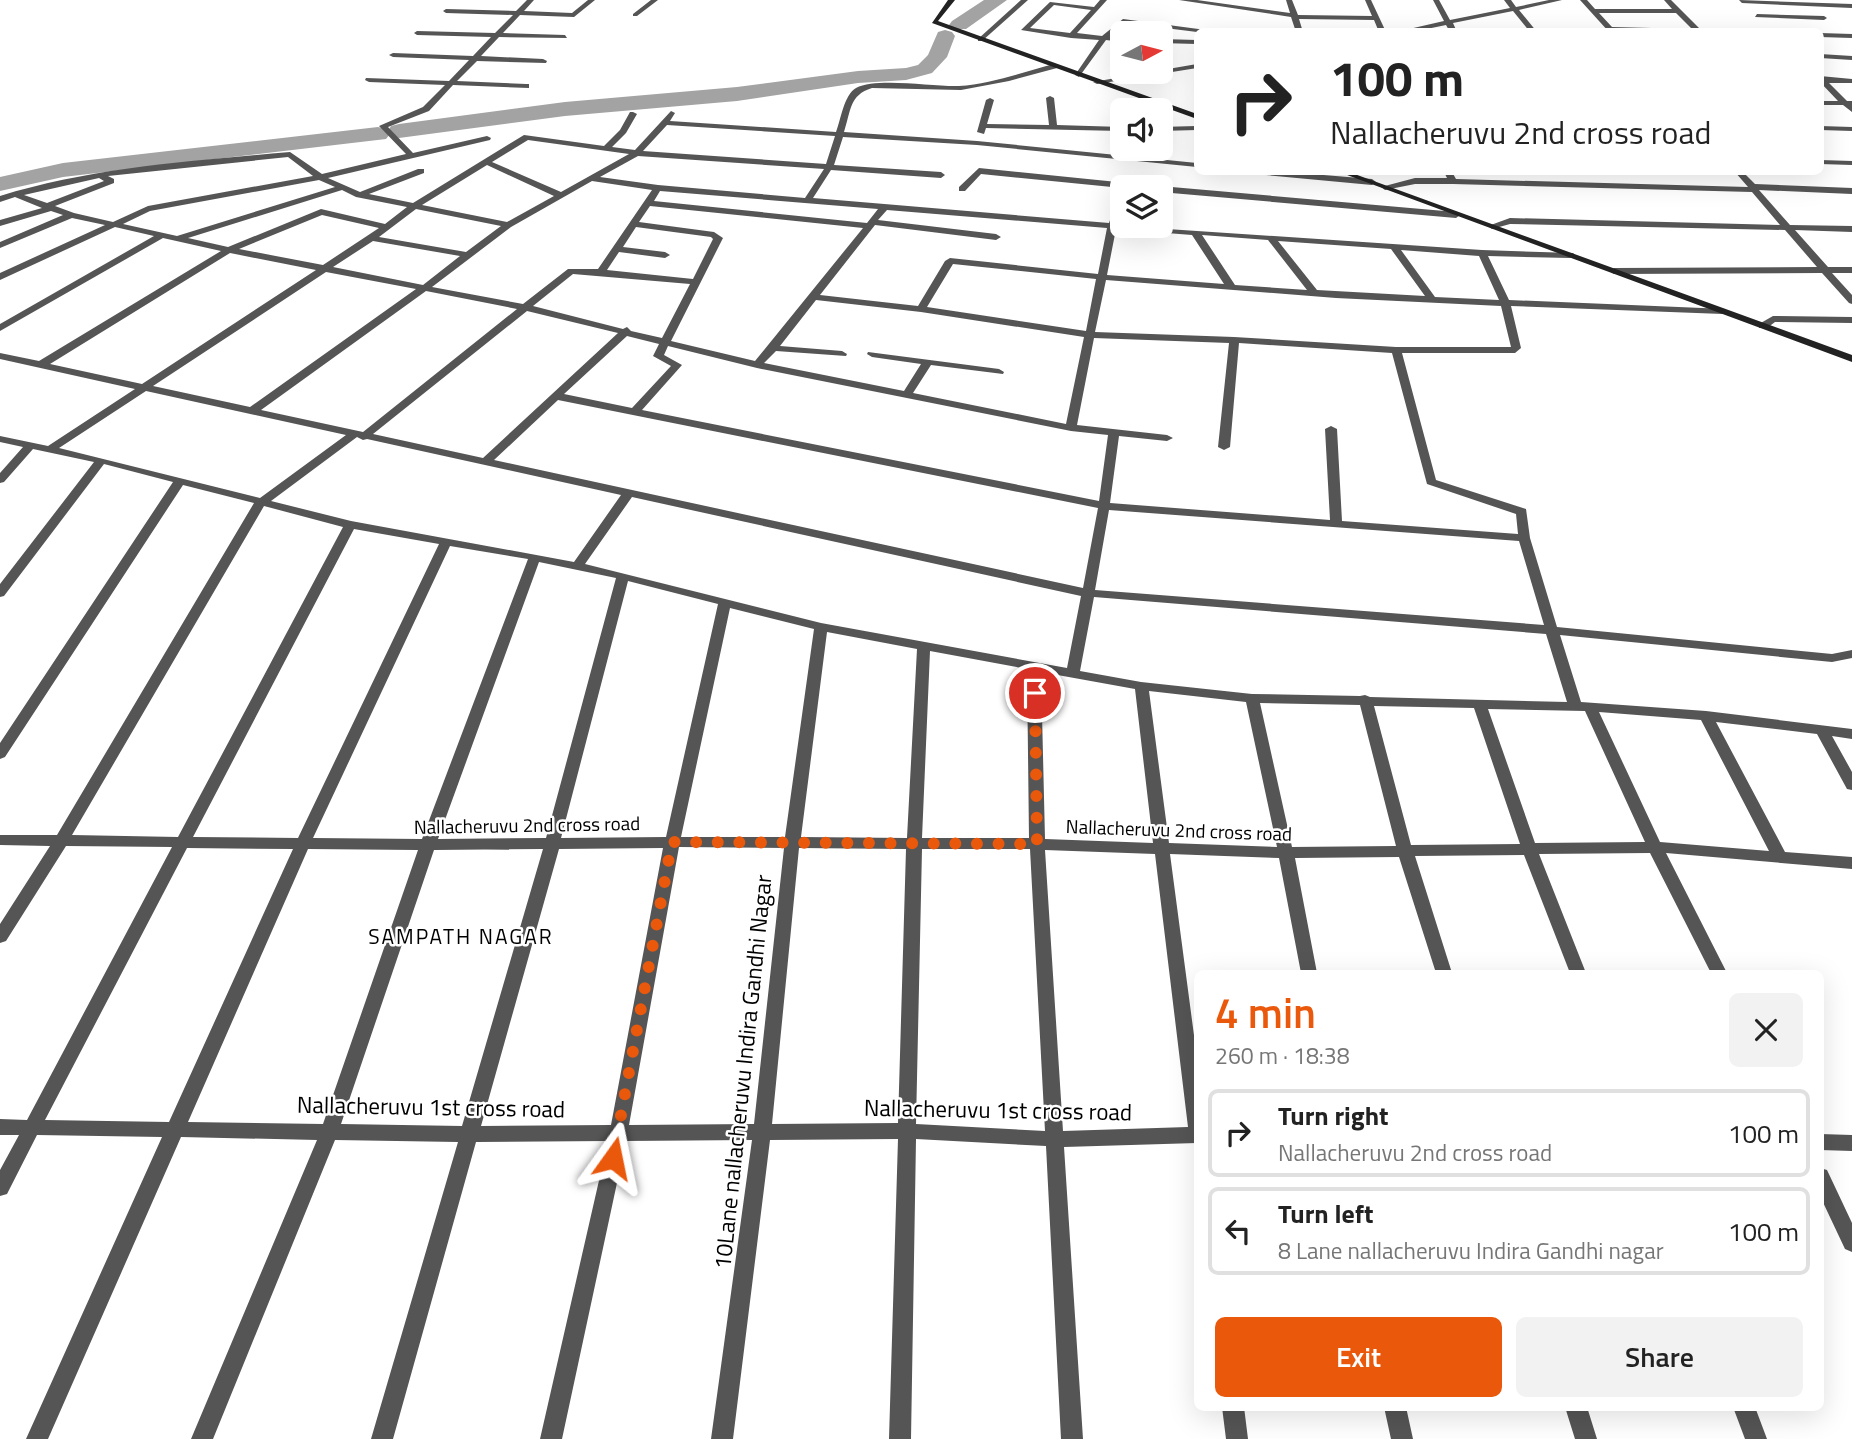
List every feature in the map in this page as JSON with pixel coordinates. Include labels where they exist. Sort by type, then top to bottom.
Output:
[{"type":"main road","points":[[952,0],[934,22],[1194,115]]},
{"type":"main road","points":[[1352,175],[1852,359]]},
{"type":"street","points":[[410,154],[383,127],[426,109],[531,0]]},
{"type":"street","points":[[446,11],[574,15],[592,0]]},
{"type":"street","points":[[635,15],[655,0]]},
{"type":"street","points":[[981,40],[1025,0]]},
{"type":"street","points":[[1072,36],[1104,0]]},
{"type":"street","points":[[1182,0],[1294,16],[1376,18]]},
{"type":"street","points":[[1289,0],[1298,28]]},
{"type":"street","points":[[1368,0],[1381,28]]},
{"type":"street","points":[[1436,0],[1451,28]]},
{"type":"street","points":[[1507,0],[1531,28]]},
{"type":"street","points":[[1421,28],[1559,0]]},
{"type":"street","points":[[1583,0],[1609,28]]},
{"type":"street","points":[[1667,0],[1695,28]]},
{"type":"street","points":[[1741,1],[1852,6]]},
{"type":"street","points":[[1741,1],[1765,24]]},
{"type":"street","points":[[1096,9],[1052,3],[1024,30],[1110,40]]},
{"type":"street","points":[[1594,11],[1679,11]]},
{"type":"street","points":[[1757,16],[1824,19]]},
{"type":"street","points":[[1079,75],[1102,40],[1123,21],[1194,29]]},
{"type":"street","points":[[417,33],[565,37]]},
{"type":"street","points":[[1824,35],[1852,36]]},
{"type":"street","points":[[1173,41],[1194,42]]},
{"type":"street","points":[[393,55],[542,61]]},
{"type":"street","points":[[1824,57],[1852,58]]},
{"type":"street","points":[[808,199],[829,167],[852,96],[864,87],[961,88],[1009,79],[1054,66]]},
{"type":"street","points":[[1097,82],[1194,66]]},
{"type":"street","points":[[1824,79],[1852,80]]},
{"type":"street","points":[[369,80],[526,86]]},
{"type":"street","points":[[1824,82],[1852,110]]},
{"type":"street","points":[[1050,98],[1053,128]]},
{"type":"street","points":[[977,143],[990,100]]},
{"type":"street","points":[[1824,103],[1848,103]]},
{"type":"street","points":[[251,412],[508,225],[637,153],[671,113]]},
{"type":"street","points":[[606,149],[623,131],[632,114]]},
{"type":"street","points":[[665,123],[977,143],[1110,157]]},
{"type":"street","points":[[984,126],[1110,129]]},
{"type":"street","points":[[1173,129],[1194,128]]},
{"type":"street","points":[[1824,128],[1852,129]]},
{"type":"street","points":[[50,449],[415,206],[527,137],[637,153],[940,174]]},
{"type":"street","points":[[0,278],[148,209],[320,177],[487,138]]},
{"type":"street","points":[[0,199],[52,183],[101,175],[290,153],[320,177],[359,195],[508,225]]},
{"type":"street","points":[[1150,161],[1194,165]]},
{"type":"street","points":[[486,162],[562,196]]},
{"type":"street","points":[[1824,162],[1852,163]]},
{"type":"street","points":[[359,195],[421,171]]},
{"type":"street","points":[[962,190],[979,171],[1110,188]]},
{"type":"street","points":[[0,223],[48,208],[111,181],[101,175]]},
{"type":"street","points":[[1301,175],[1371,181]]},
{"type":"street","points":[[1450,175],[1453,181]]},
{"type":"street","points":[[1742,175],[1852,302]]},
{"type":"street","points":[[593,179],[658,188],[1110,226]]},
{"type":"street","points":[[1385,187],[1415,181],[1453,181],[1852,191]]},
{"type":"street","points":[[179,238],[340,188]]},
{"type":"street","points":[[601,272],[658,188]]},
{"type":"street","points":[[1173,190],[1456,215]]},
{"type":"street","points":[[14,194],[71,215],[117,223],[229,250],[528,307],[757,365],[1071,428],[1167,438]]},
{"type":"street","points":[[648,203],[790,219],[996,237]]},
{"type":"street","points":[[757,365],[886,206]]},
{"type":"street","points":[[41,365],[229,250],[321,212],[386,226]]},
{"type":"street","points":[[0,245],[71,215]]},
{"type":"street","points":[[1492,226],[1510,221],[1852,229]]},
{"type":"street","points":[[633,225],[714,235],[718,238],[658,356],[677,365],[635,411]]},
{"type":"street","points":[[1173,230],[1482,253],[1570,255]]},
{"type":"street","points":[[1195,232],[1231,288]]},
{"type":"street","points":[[0,234],[14,239]]},
{"type":"street","points":[[0,328],[164,234]]},
{"type":"street","points":[[1071,428],[1110,237]]},
{"type":"street","points":[[370,238],[468,255]]},
{"type":"street","points":[[1271,238],[1314,293]]},
{"type":"street","points":[[1394,247],[1432,300]]},
{"type":"street","points":[[617,249],[664,255]]},
{"type":"street","points":[[813,297],[921,309],[1090,335],[1396,350],[1511,351],[1516,348],[1506,304],[1482,253]]},
{"type":"street","points":[[921,309],[950,261],[1102,279],[1231,288],[1506,304],[1723,311]]},
{"type":"street","points":[[1614,271],[1852,270]]},
{"type":"street","points":[[0,937],[62,840],[260,503],[358,435],[528,307],[571,271],[696,282]]},
{"type":"street","points":[[1763,326],[1773,320],[1852,320]]},
{"type":"street","points":[[484,463],[627,330]]},
{"type":"street","points":[[1224,446],[1234,340]]},
{"type":"street","points":[[773,348],[842,354]]},
{"type":"street","points":[[1396,350],[1431,482],[1522,512],[1524,538],[1551,630],[1583,706],[1717,970]]},
{"type":"street","points":[[872,354],[999,372]]},
{"type":"street","points":[[0,356],[1087,593],[1551,630],[1832,658],[1852,654]]},
{"type":"street","points":[[907,394],[928,362]]},
{"type":"street","points":[[556,396],[1104,506],[1524,538]]},
{"type":"street","points":[[1331,429],[1336,522]]},
{"type":"street","points":[[1073,674],[1104,506],[1114,433]]},
{"type":"street","points":[[0,439],[101,460],[350,525],[577,566],[821,627],[1141,686],[1252,698],[1583,706],[1706,716],[1852,734]]},
{"type":"street","points":[[0,480],[31,445]]},
{"type":"street","points":[[0,593],[101,460]]},
{"type":"street","points":[[0,754],[180,481]]},
{"type":"street","points":[[577,566],[628,494]]},
{"type":"street","points":[[0,1188],[350,525]]},
{"type":"street","points":[[37,1439],[303,843],[446,541]]},
{"type":"street","points":[[202,1439],[330,1131],[429,845],[535,557]]},
{"type":"street","points":[[382,1439],[467,1134],[552,845],[623,576]]},
{"type":"street","points":[[551,1439],[619,1132],[672,842],[725,601]]},
{"type":"street","name":"10Lane nallacheruvu Indira Gandhi Nagar","points":[[722,1439],[762,1133],[792,844],[821,627]]},
{"type":"street","points":[[900,1439],[914,844],[924,647]]},
{"type":"street","points":[[1034,668],[1037,844],[1072,1439]]},
{"type":"street","points":[[1141,686],[1194,1104]]},
{"type":"street","points":[[1252,698],[1308,970]]},
{"type":"street","points":[[1365,699],[1405,850],[1443,970]]},
{"type":"street","points":[[1479,704],[1530,850],[1577,970]]},
{"type":"street","points":[[1706,716],[1780,857]]},
{"type":"street","points":[[1822,731],[1852,785]]},
{"type":"street","name":"Nallacheruvu 2nd cross road","points":[[0,840],[429,845],[672,842],[1037,844],[1286,853],[1655,847],[1780,857],[1851,866]]},
{"type":"street","name":"Nallacheruvu 1st cross road","points":[[0,1127],[32,1125],[467,1134],[907,1131],[1055,1139],[1194,1135]]},
{"type":"street","points":[[1824,1142],[1852,1143]]},
{"type":"street","points":[[1824,1184],[1852,1243]]},
{"type":"street","points":[[1234,1411],[1237,1439]]},
{"type":"street","points":[[1396,1411],[1402,1439]]},
{"type":"street","points":[[1577,1411],[1586,1439]]},
{"type":"street","points":[[1746,1411],[1756,1439]]},
{"type":"waterway","points":[[959,25],[997,0]]},
{"type":"waterway","points":[[399,131],[565,109],[737,94],[858,77],[906,74],[925,69],[937,57],[945,36]]},
{"type":"waterway","points":[[0,184],[63,170],[378,134]]},
{"type":"district","name":"SAMPATH NAGAR","points":[[461,937]]},
{"type":"route","points":[[613,1158],[672,842],[1037,844],[1035,693]]}]
